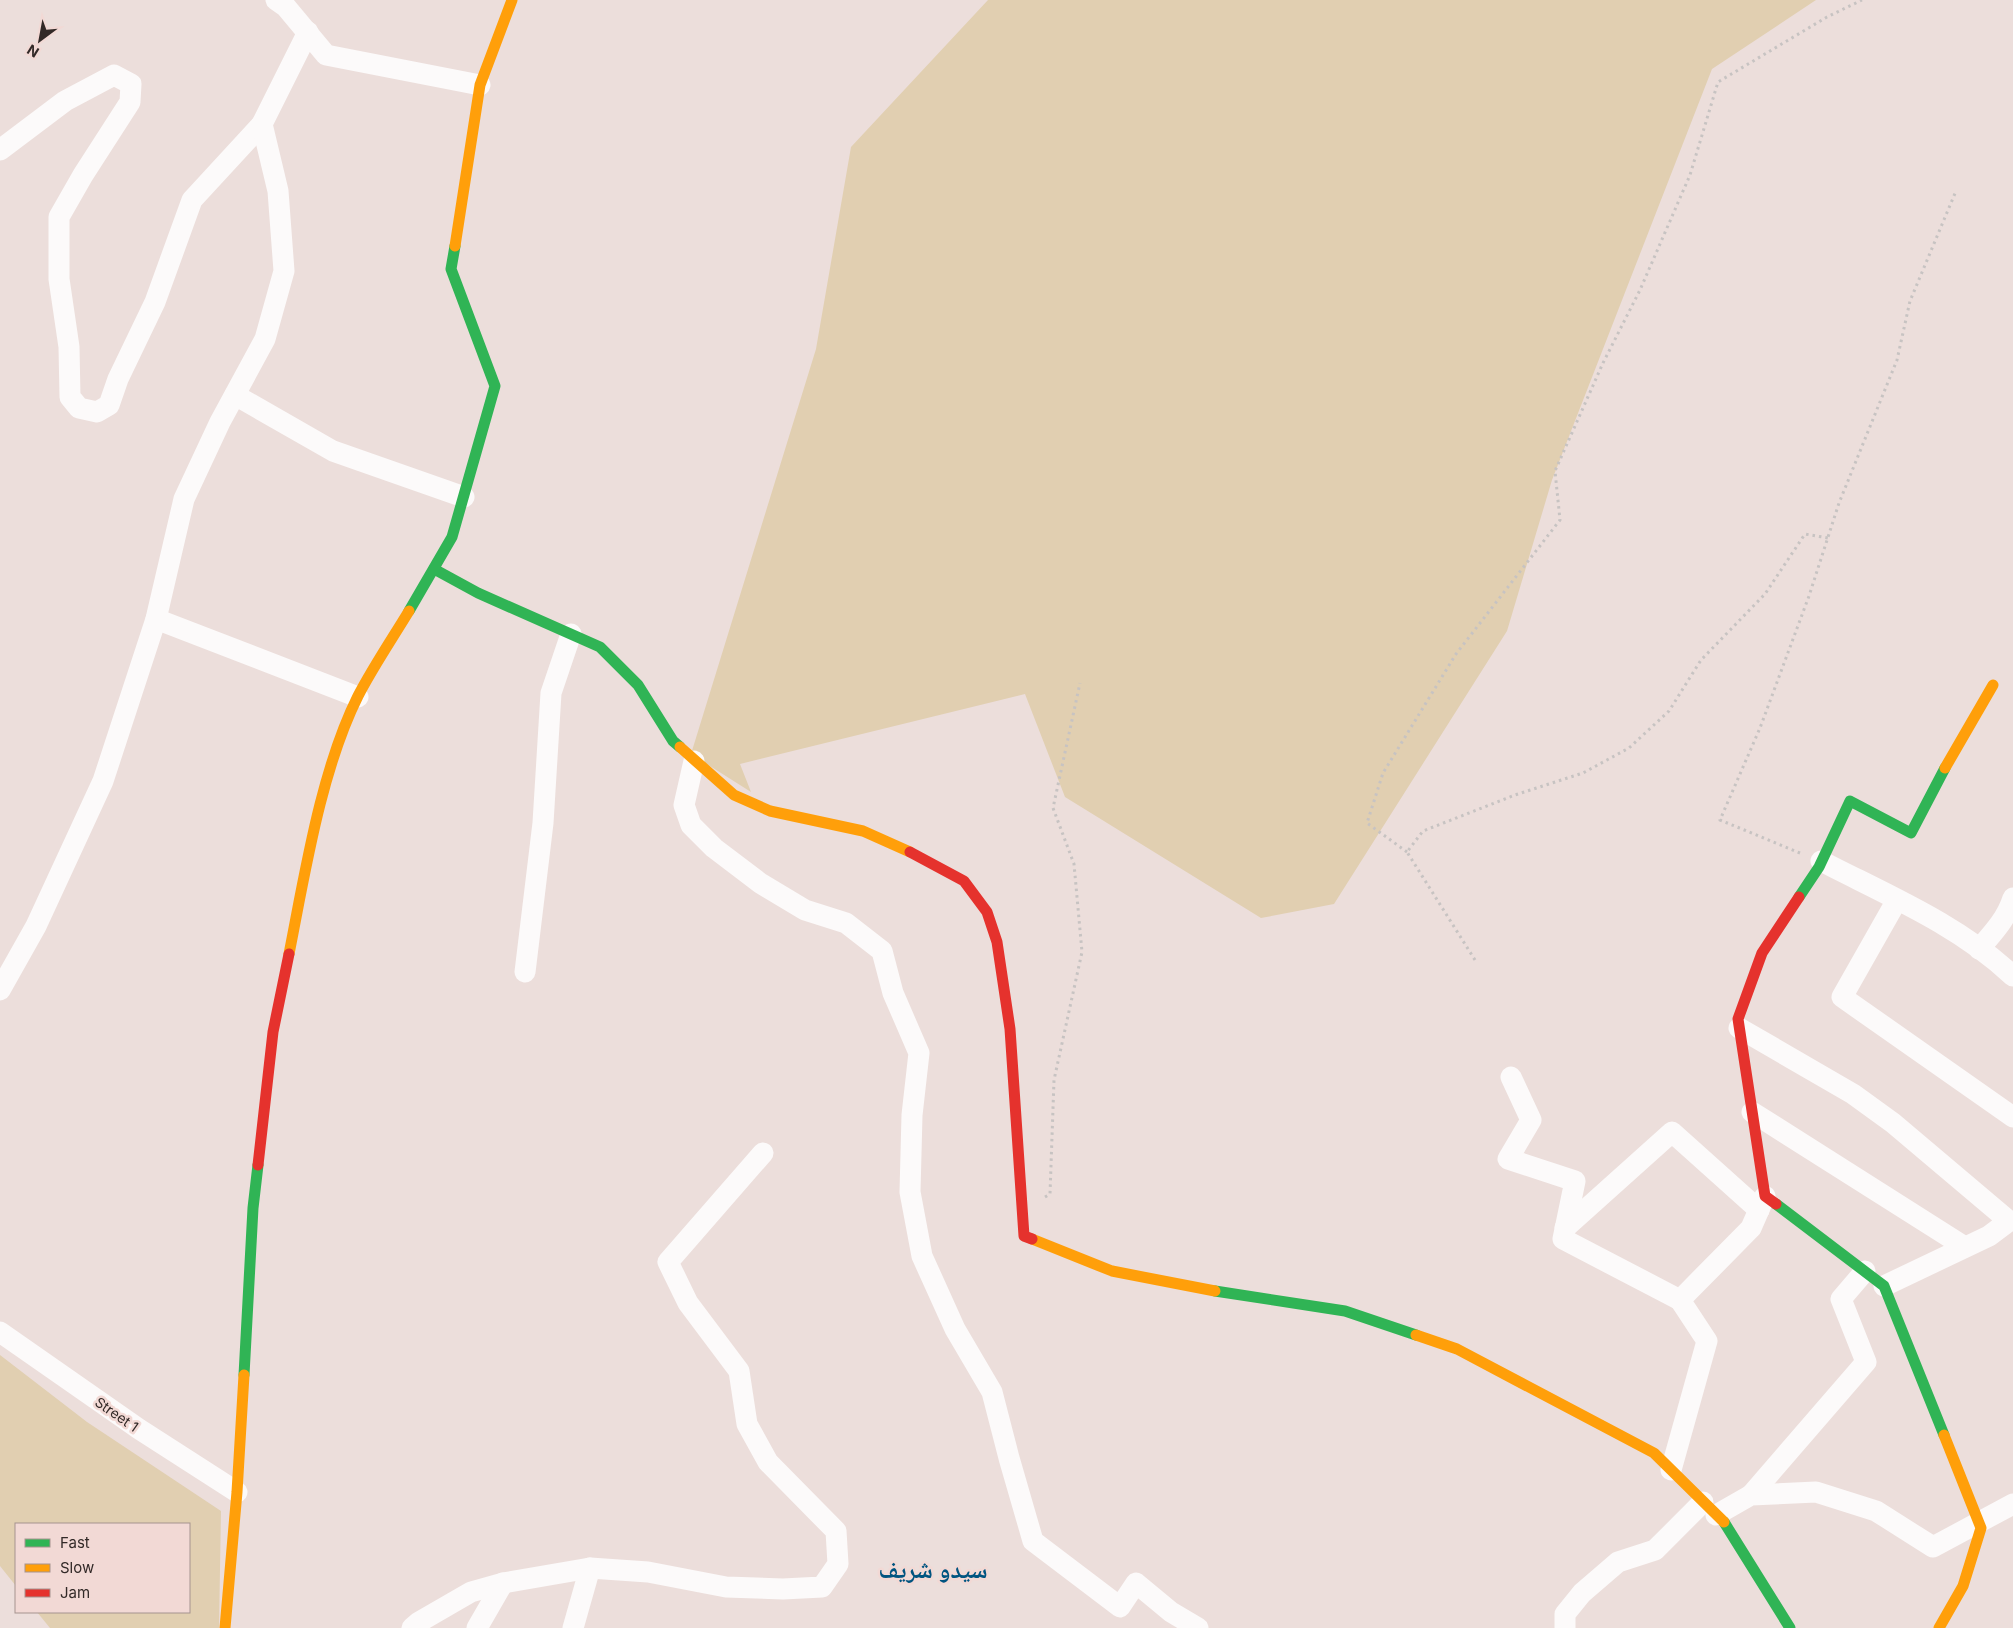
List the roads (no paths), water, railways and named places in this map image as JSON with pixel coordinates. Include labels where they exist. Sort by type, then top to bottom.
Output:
[{"type":"street","points":[[231,1625],[253,1208],[272,1032],[306,867],[333,759],[358,697],[452,537],[495,386],[451,269],[480,85],[512,0]]},
{"type":"street","points":[[284,2],[326,55],[480,85]]},
{"type":"street","points":[[0,150],[65,101],[114,75],[131,84],[130,102],[59,217],[59,279],[69,347],[70,397],[79,408],[97,412],[109,405],[118,379],[155,302],[192,200],[262,124],[308,32]]},
{"type":"street","points":[[0,990],[36,926],[103,781],[156,619],[184,499],[265,339],[284,271],[278,190],[262,124]]},
{"type":"street","points":[[235,395],[333,451],[464,497]]},
{"type":"street","points":[[434,569],[478,592],[600,647],[638,685],[674,741],[734,795],[770,811],[863,831],[914,854],[964,881],[987,912],[997,942],[1010,1029],[1024,1236],[1112,1272],[1258,1298],[1345,1311],[1458,1349],[1654,1453],[1724,1522],[1790,1628]]},
{"type":"street","points":[[156,619],[358,697]]},
{"type":"street","points":[[525,972],[543,823],[551,693],[571,634]]},
{"type":"street","points":[[1680,1300],[1751,1228],[1762,1203],[1752,1112],[1738,1019],[1762,953],[1821,861],[1850,801],[1912,833],[1935,785],[1993,685]]},
{"type":"street","points":[[694,761],[684,805],[691,825],[714,848],[760,883],[805,910],[846,923],[882,951],[893,993],[919,1054],[912,1115],[910,1192],[922,1256],[954,1329],[992,1392],[1033,1542],[1120,1607],[1136,1583],[1171,1612],[1198,1628]]},
{"type":"street","points":[[1821,861],[1920,912],[1993,958],[2013,976]]},
{"type":"street","points":[[1979,949],[1994,932],[2009,910],[2013,898]]},
{"type":"street","points":[[1897,900],[1842,997],[2013,1117]]},
{"type":"street","points":[[1739,1028],[1853,1094],[1893,1124],[2009,1221],[1989,1236],[1884,1286]]},
{"type":"street","points":[[1511,1077],[1531,1120],[1508,1159],[1575,1181],[1563,1239],[1680,1300],[1707,1341],[1671,1470]]},
{"type":"street","points":[[1752,1112],[1965,1247]]},
{"type":"street","points":[[1566,1228],[1672,1132],[1762,1203],[1865,1271],[1884,1286],[1982,1528],[1963,1586],[1939,1628]]},
{"type":"street","points":[[412,1628],[418,1622],[471,1592],[503,1583],[590,1568],[648,1572],[726,1587],[783,1589],[822,1587],[838,1564],[836,1531],[768,1462],[747,1424],[740,1371],[688,1303],[668,1262],[763,1153]]},
{"type":"street","points":[[1751,1495],[1866,1362],[1840,1299],[1865,1271]]},
{"type":"street","name":"Street 1","points":[[0,1332],[139,1429],[237,1492]]},
{"type":"street","points":[[1565,1628],[1565,1614],[1582,1593],[1618,1562],[1656,1550],[1710,1508],[1751,1495],[1816,1492],[1876,1511],[1933,1547],[2013,1504]]},
{"type":"street","points":[[573,1628],[590,1568]]},
{"type":"street","points":[[477,1628],[503,1583]]},
{"type":"district","name":"سيدو شريف","points":[[933,1569]]}]
